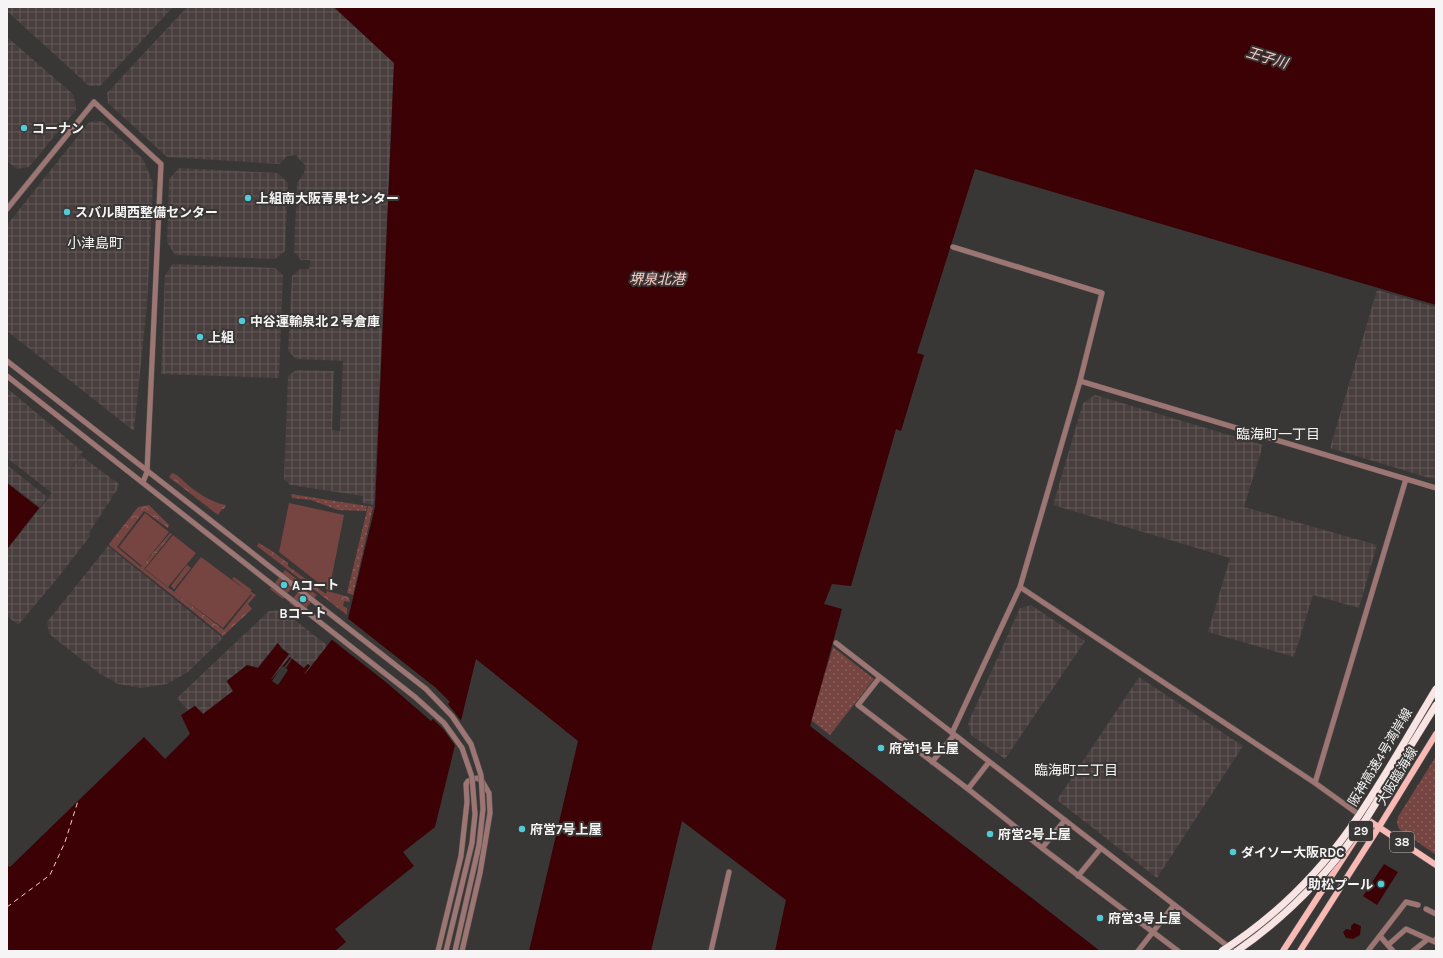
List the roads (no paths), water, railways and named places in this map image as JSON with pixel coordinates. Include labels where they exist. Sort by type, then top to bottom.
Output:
[{"type":"highway","name":"阪神高速4号湾岸線","points":[[1224,949],[1261,923],[1292,895],[1337,845],[1362,810],[1436,689]]},
{"type":"highway","name":"阪神高速4号湾岸線","points":[[1237,951],[1266,929],[1314,884],[1347,846],[1369,814],[1436,706]]},
{"type":"main road","name":"大阪臨海線","points":[[1283,951],[1368,820],[1436,710]]},
{"type":"main road","name":"大阪臨海線","points":[[1300,951],[1436,734]]},
{"type":"main road","name":"38","points":[[1368,820],[1436,865]]},
{"type":"street","points":[[7,209],[94,102],[161,164],[147,472],[143,482]]},
{"type":"street","points":[[932,762],[953,734],[1020,587],[1080,381],[1102,293],[953,247]]},
{"type":"street","points":[[7,361],[426,690],[452,716],[471,744],[481,775],[484,809],[479,845],[455,951]]},
{"type":"street","points":[[7,376],[415,697],[444,723],[462,748],[472,777],[475,814],[472,843],[446,951]]},
{"type":"street","points":[[1080,381],[1436,488]]},
{"type":"street","points":[[1315,783],[1406,479]]},
{"type":"street","points":[[1020,587],[1315,783],[1368,820]]},
{"type":"street","points":[[836,643],[1174,905],[1224,949],[1234,951]]},
{"type":"street","points":[[880,677],[858,705],[1078,876],[1178,951]]},
{"type":"street","points":[[968,789],[989,762]]},
{"type":"street","points":[[438,951],[461,856],[467,802],[466,784],[468,781],[476,778],[482,781],[489,793],[490,813],[480,873],[462,951]]},
{"type":"street","points":[[1042,848],[1065,820]]},
{"type":"street","points":[[1078,876],[1101,848]]},
{"type":"street","points":[[711,951],[729,872]]},
{"type":"street","points":[[1368,951],[1406,902],[1418,905]]},
{"type":"street","points":[[1138,951],[1174,905]]},
{"type":"street","points":[[1426,908],[1436,914]]},
{"type":"street","points":[[1388,945],[1406,929],[1435,942],[1436,939]]},
{"type":"street","points":[[1380,936],[1393,951]]},
{"type":"street","points":[[1413,951],[1428,938]]},
{"type":"water","name":"堺泉北港","points":[[334,7],[1436,7],[1436,305],[975,169],[917,353],[924,355],[901,431],[896,429],[851,586],[832,584],[824,604],[842,609],[810,726],[1100,951],[775,951],[786,900],[682,821],[651,951],[529,951],[578,741],[476,659],[435,827],[403,852],[414,866],[335,929],[346,942],[335,951],[7,951],[7,865],[10,867],[144,737],[165,759],[190,734],[181,715],[195,706],[203,714],[233,691],[227,681],[247,665],[258,668],[278,643],[282,649],[289,654],[271,679],[290,657],[304,668],[308,664],[310,666],[305,674],[348,619],[375,507],[394,63]]},
{"type":"water","points":[[7,483],[39,508],[7,549]]},
{"type":"water","name":"助松プール","points":[[1384,864],[1398,872],[1377,905],[1363,896]]},
{"type":"water","points":[[1354,923],[1361,926],[1360,935],[1353,939],[1346,938],[1343,932],[1346,929],[1351,930],[1351,926]]},
{"type":"place","name":"コーナン","points":[[24,128]]},
{"type":"place","name":"上組南大阪青果センター","points":[[248,198]]},
{"type":"place","name":"スバル関西整備センター","points":[[67,212]]},
{"type":"place","name":"中谷運輸泉北２号倉庫","points":[[242,321]]},
{"type":"place","name":"上組","points":[[200,337]]},
{"type":"place","name":"Aコート","points":[[284,585]]},
{"type":"place","name":"Bコート","points":[[303,599]]},
{"type":"place","name":"府営1号上屋","points":[[881,748]]},
{"type":"place","name":"府営7号上屋","points":[[522,829]]},
{"type":"place","name":"府営2号上屋","points":[[990,834]]},
{"type":"place","name":"ダイソー大阪RDC","points":[[1233,852]]},
{"type":"place","name":"助松プール","points":[[1381,884]]},
{"type":"place","name":"府営3号上屋","points":[[1100,918]]},
{"type":"district","name":"小津島町","points":[[95,243]]},
{"type":"district","name":"臨海町一丁目","points":[[1278,434]]},
{"type":"district","name":"臨海町二丁目","points":[[1076,770]]},
{"type":"water label","name":"王子川","points":[[1267,58]]}]
